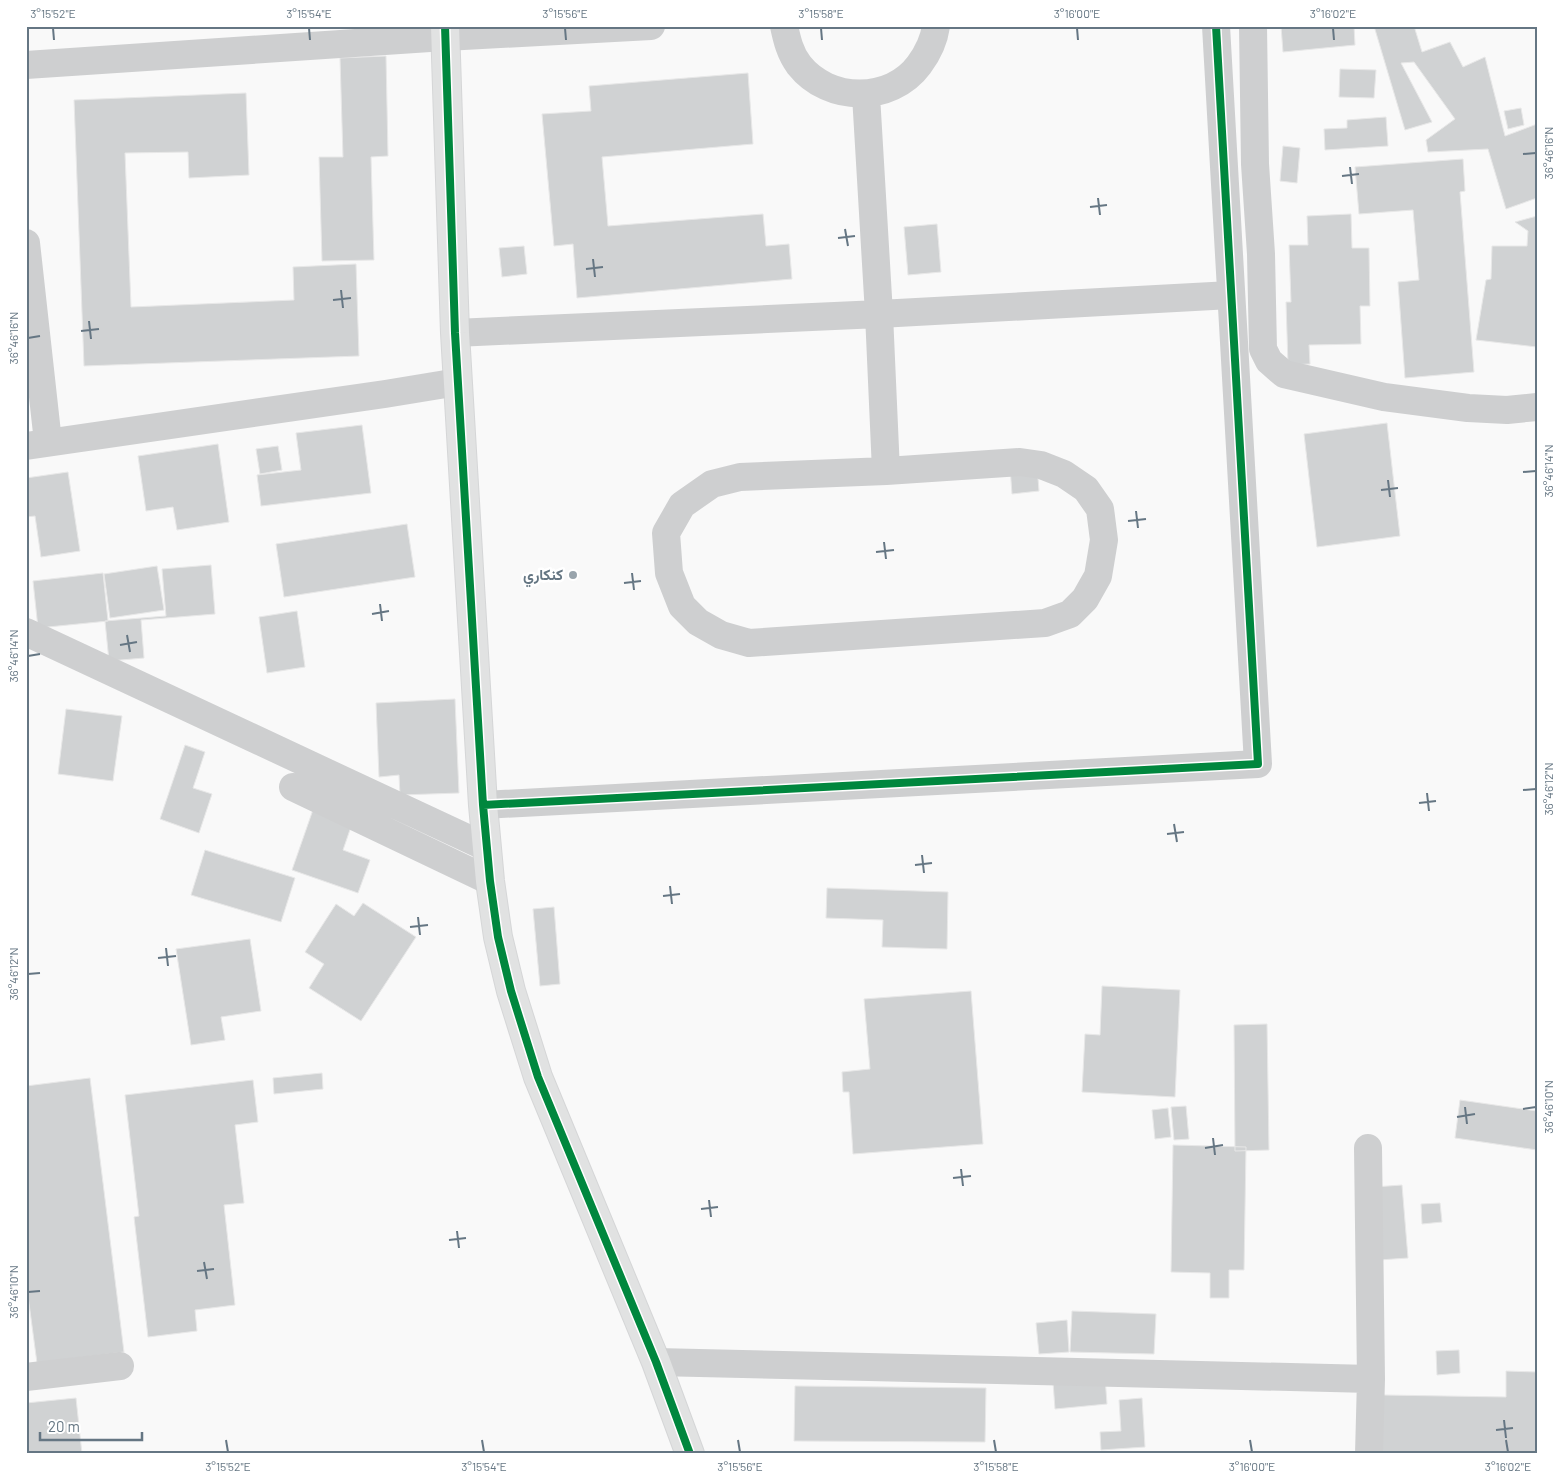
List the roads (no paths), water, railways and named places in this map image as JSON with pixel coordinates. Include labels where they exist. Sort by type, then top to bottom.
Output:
[{"type":"street","points":[[26,65],[445,32],[651,26]]},
{"type":"street","points":[[784,26],[787,44],[800,66],[818,82],[841,92],[866,95],[891,88],[912,74],[928,53],[936,26]]},
{"type":"street","points":[[483,805],[1258,764],[1216,26]]},
{"type":"street","points":[[1253,26],[1255,164],[1261,254],[1263,349],[1269,361],[1284,374],[1384,398],[1468,408],[1507,410],[1537,407]]},
{"type":"street","points":[[445,32],[455,334],[483,805],[486,847],[498,937],[511,991],[538,1077],[656,1362],[690,1454]]},
{"type":"street","points":[[866,95],[886,471]]},
{"type":"street","points":[[26,243],[37,444],[375,396],[458,382]]},
{"type":"street","points":[[455,334],[1231,295]]},
{"type":"street","points":[[1020,462],[1041,465],[1064,474],[1086,489],[1100,509],[1104,540],[1098,576],[1085,599],[1070,614],[1045,624],[749,643],[721,635],[698,622],[682,606],[669,573],[666,532],[682,505],[712,484],[740,476],[886,471],[1020,462]]},
{"type":"street","points":[[26,632],[486,847]]},
{"type":"street","points":[[293,787],[490,881]]},
{"type":"street","points":[[1368,1148],[1371,1379],[1369,1454]]},
{"type":"street","points":[[656,1362],[1371,1379]]},
{"type":"street","points":[[26,1377],[120,1366]]},
{"type":"place","name":"كنكاري","points":[[573,575]]}]
